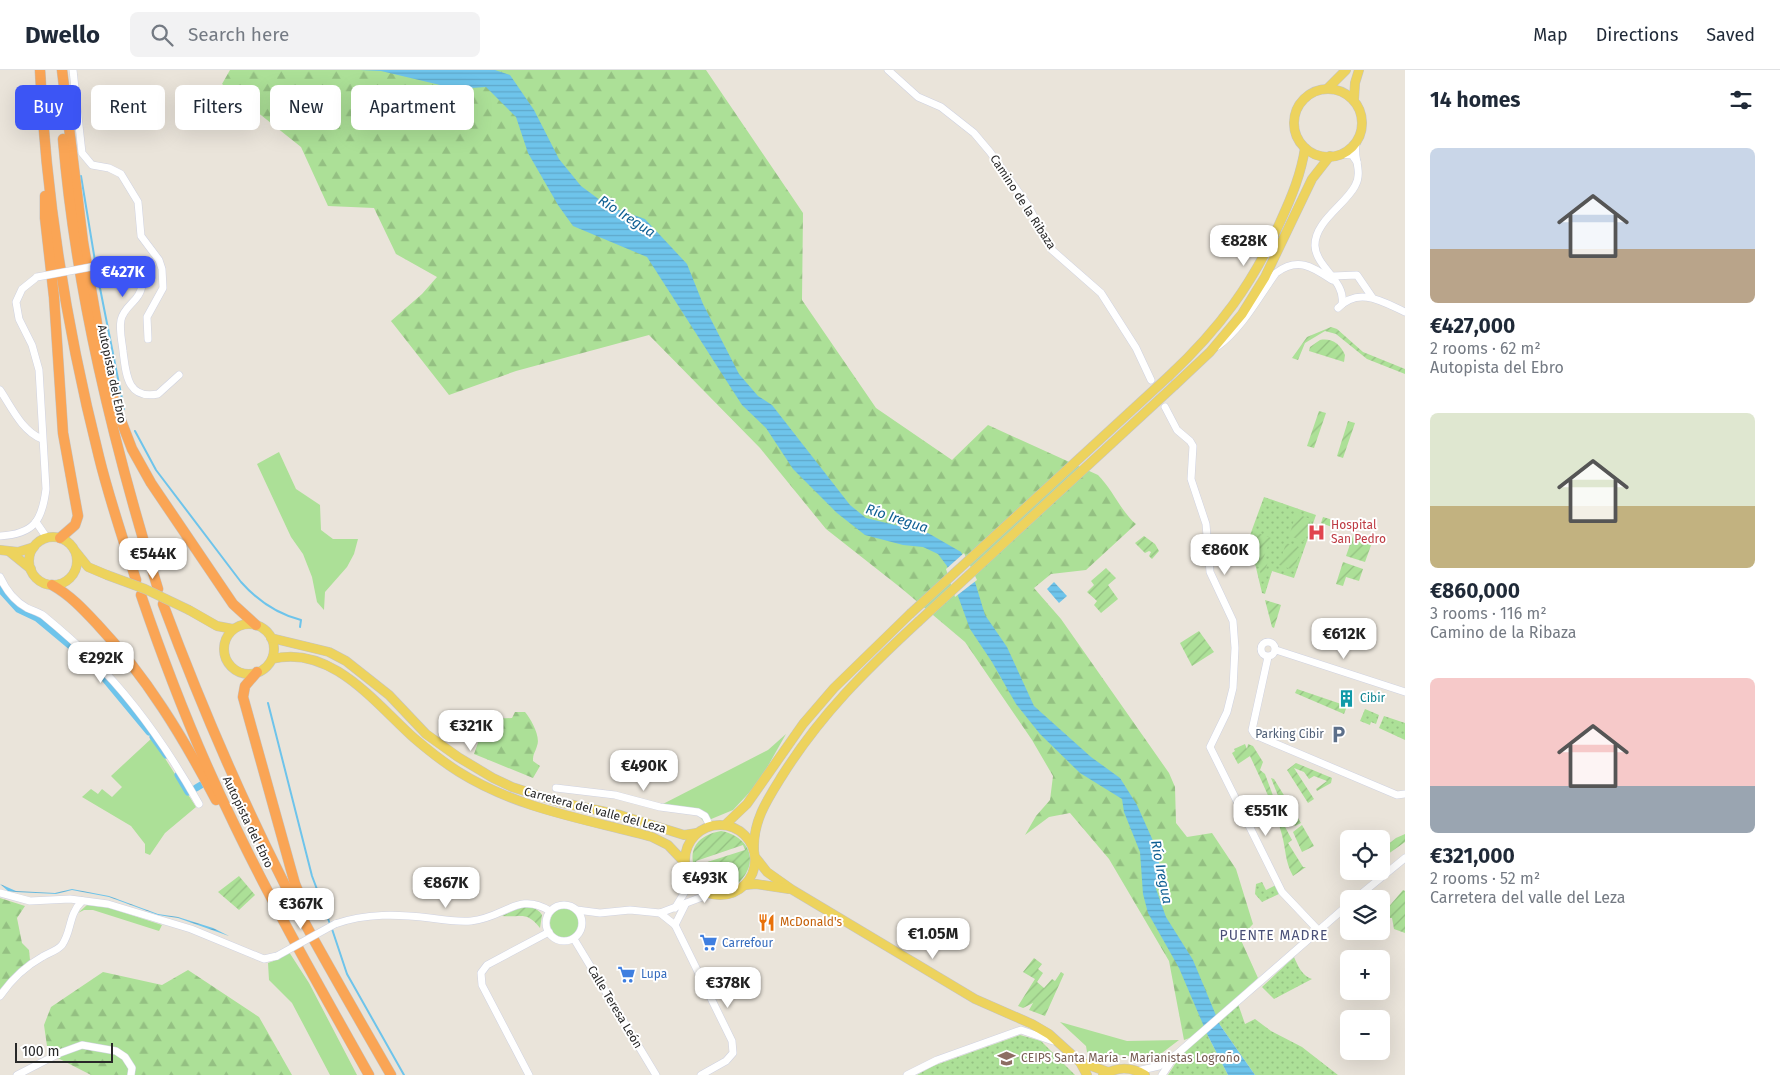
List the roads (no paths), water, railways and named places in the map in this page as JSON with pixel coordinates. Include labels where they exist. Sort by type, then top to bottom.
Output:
[{"type":"highway","points":[[39,70],[46,188],[45,218],[54,297],[59,389],[63,432],[78,516],[75,525],[60,538]]},
{"type":"highway","points":[[39,70],[49,186],[70,323],[99,458],[136,580]]},
{"type":"highway","points":[[60,70],[84,249],[99,335],[115,405],[132,449],[151,483],[233,604],[256,625]]},
{"type":"highway","name":"Autopista del Ebro","points":[[60,70],[70,201],[93,347],[117,450],[158,589]]},
{"type":"highway","points":[[52,585],[65,592],[102,629],[130,662],[162,705],[193,756],[258,881],[335,1013]]},
{"type":"highway","name":"Autopista del Ebro","points":[[141,595],[169,676],[220,795],[287,927],[370,1075]]},
{"type":"highway","name":"Autopista del Ebro","points":[[162,604],[200,702],[247,806],[314,939],[391,1075]]},
{"type":"highway","points":[[257,672],[245,686],[243,697],[295,884],[317,933],[391,1075]]},
{"type":"main road","points":[[1328,88],[1346,70]]},
{"type":"main road","points":[[1354,100],[1342,92],[1328,88],[1319,90],[1304,99],[1295,115],[1295,133],[1305,148],[1321,156],[1330,156],[1341,154],[1357,140],[1362,120],[1354,100],[1355,82],[1359,70]]},
{"type":"main road","points":[[724,825],[747,804],[803,724],[834,688],[910,614],[1208,337],[1250,282],[1267,251],[1295,188],[1305,148]]},
{"type":"main road","points":[[1141,1073],[1121,1068],[1105,1074],[1080,1062],[1063,1046],[1032,1024],[975,999],[791,889],[767,872],[755,854],[746,836],[732,827],[724,825],[710,826],[697,833],[687,850],[686,863],[690,878],[699,888],[710,894],[730,894],[745,885],[752,876],[755,854],[754,834],[767,800],[814,728],[853,683],[1210,352],[1242,314],[1255,294],[1312,179],[1330,156]]},
{"type":"main road","points":[[0,550],[10,552],[34,547],[47,538],[60,538],[66,541],[88,567],[96,572],[145,589],[217,626],[233,629],[247,624],[256,625],[264,629],[271,638],[274,650],[272,659],[266,667],[257,672],[242,673],[230,665],[224,651],[226,638],[233,629]]},
{"type":"main road","points":[[30,569],[30,558],[34,547]]},
{"type":"main road","points":[[67,580],[75,570],[76,557],[74,551]]},
{"type":"main road","points":[[10,552],[30,569],[36,578],[52,585],[85,573],[96,572]]},
{"type":"main road","points":[[217,626],[226,638]]},
{"type":"main road","name":"Carretera del valle del Leza","points":[[271,638],[329,652],[346,661],[389,695],[426,734],[476,769],[505,784],[558,802],[620,815],[684,835],[697,833]]},
{"type":"main road","name":"Carretera del valle del Leza","points":[[272,659],[299,656],[341,673],[365,691],[438,758],[501,795],[544,810],[652,837],[668,845],[686,863]]},
{"type":"main road","points":[[745,885],[756,884],[791,889]]},
{"type":"main road","points":[[1080,1062],[1087,1075]]},
{"type":"street","points":[[73,70],[82,153],[92,165],[109,168],[120,174],[138,202],[140,236],[159,260],[162,269],[163,288],[147,317],[148,339]]},
{"type":"street","name":"Camino de la Ribaza","points":[[888,70],[918,97],[941,107],[974,133],[1027,204],[1052,250],[1101,293],[1136,348],[1151,380]]},
{"type":"street","points":[[1357,140],[1355,151],[1359,173],[1355,185],[1318,231],[1315,240],[1318,258],[1333,276],[1341,295],[1340,306],[1360,297],[1372,297],[1405,312]]},
{"type":"street","points":[[1341,154],[1352,156],[1358,164]]},
{"type":"street","points":[[1210,352],[1230,337],[1276,272],[1284,267],[1296,263],[1310,265],[1338,287]]},
{"type":"street","points":[[0,536],[23,533],[36,522],[43,507],[46,489],[39,370],[32,345],[19,319],[16,302],[22,288],[37,277],[107,264],[123,264],[134,267],[142,284],[138,298],[126,311],[121,321],[126,377],[131,386],[140,394],[158,394],[179,375]]},
{"type":"street","points":[[1333,276],[1357,276],[1363,281],[1364,287],[1372,297]]},
{"type":"street","points":[[1338,287],[1345,276]]},
{"type":"street","points":[[1360,297],[1364,287]]},
{"type":"street","points":[[1341,295],[1352,300]]},
{"type":"street","points":[[0,390],[25,429],[42,440]]},
{"type":"street","points":[[1166,408],[1177,430],[1193,446],[1191,479],[1206,524],[1210,572],[1233,621],[1235,648],[1234,688],[1231,703],[1210,748],[1282,892],[1318,930]]},
{"type":"street","points":[[36,522],[47,538]]},
{"type":"street","points":[[0,577],[21,605],[42,614],[55,625],[94,660],[123,692],[170,755],[198,804]]},
{"type":"street","points":[[1268,657],[1261,651],[1263,644],[1271,643],[1276,650],[1405,692]]},
{"type":"street","points":[[1268,657],[1274,654],[1276,650]]},
{"type":"street","points":[[1268,657],[1252,730],[1255,735],[1397,795],[1405,794]]},
{"type":"street","points":[[556,788],[615,795],[660,807],[698,812],[705,816],[710,826]]},
{"type":"street","points":[[1366,890],[1404,860]]},
{"type":"street","points":[[675,908],[686,890],[690,878]]},
{"type":"street","points":[[0,893],[30,901],[82,901],[108,904],[191,929],[264,959],[277,956],[335,924],[350,919],[379,915],[453,922],[473,921],[496,916],[521,903],[530,902],[550,911]]},
{"type":"street","points":[[590,912],[574,939],[562,941],[552,936],[549,932],[546,923],[550,911],[562,905],[590,912],[614,913],[630,910],[660,912],[710,894]]},
{"type":"street","points":[[0,996],[8,983],[26,967],[60,948],[70,918],[82,901]]},
{"type":"street","points":[[675,925],[685,904]]},
{"type":"street","points":[[577,910],[583,922]]},
{"type":"street","points":[[660,912],[675,925],[732,1041],[733,1053],[726,1061],[701,1075]]},
{"type":"street","points":[[1141,1073],[1159,1066],[1177,1054],[1340,912]]},
{"type":"street","points":[[529,1075],[482,985],[481,974],[487,965],[549,932]]},
{"type":"street","name":"Calle Teresa León","points":[[574,939],[656,1075]]},
{"type":"street","points":[[907,1075],[937,1060],[1021,1030],[1039,1034],[1063,1046]]},
{"type":"street","points":[[17,1075],[60,1053],[82,1045],[116,1051],[125,1057],[132,1068],[131,1075]]},
{"type":"street","points":[[1162,1075],[1177,1054]]},
{"type":"water","name":"Río Iregua","points":[[360,70],[495,70],[510,75],[534,110],[559,159],[581,186],[608,206],[645,219],[687,264],[703,304],[739,374],[758,396],[772,405],[850,505],[866,518],[928,533],[961,552],[975,582],[985,615],[1007,647],[1034,706],[1091,757],[1120,778],[1137,805],[1154,843],[1161,870],[1156,889],[1166,917],[1193,960],[1220,1025],[1255,1075],[1228,1075],[1208,1036],[1179,968],[1148,913],[1143,894],[1140,852],[1124,812],[1122,799],[1080,773],[1040,734],[1016,704],[992,662],[970,629],[947,566],[938,554],[923,547],[903,545],[865,535],[837,513],[793,469],[766,428],[742,405],[647,257],[573,226],[558,205],[528,153],[516,117],[486,87],[440,85],[381,71]]},
{"type":"water","points":[[1054,582],[1067,596],[1059,603],[1047,589]]},
{"type":"water","points":[[0,884],[16,891],[55,893],[72,889],[109,896],[158,914],[178,917],[213,928],[229,936],[178,918],[158,915],[109,897],[72,890],[56,894],[16,892],[8,891]]},
{"type":"waterway","points":[[81,176],[97,273],[124,409]]},
{"type":"waterway","points":[[135,431],[156,470],[241,582],[268,606],[301,620],[300,627]]},
{"type":"waterway","points":[[0,589],[18,609],[37,618],[73,648],[105,679],[149,732]]},
{"type":"waterway","points":[[268,703],[312,876],[330,924]]},
{"type":"waterway","points":[[153,737],[166,755]]},
{"type":"waterway","points":[[178,775],[188,792]]},
{"type":"waterway","points":[[196,788],[201,785]]},
{"type":"waterway","points":[[332,929],[347,974],[404,1075]]},
{"type":"place","name":"Hospital San Pedro","points":[[1317,532]]},
{"type":"place","name":"Cibir","points":[[1346,698]]},
{"type":"place","name":"Parking Cibir","points":[[1338,734]]},
{"type":"place","name":"McDonald's","points":[[766,922]]},
{"type":"place","name":"Carrefour","points":[[708,943]]},
{"type":"place","name":"Lupa","points":[[627,974]]},
{"type":"place","name":"CEIPS Santa María - Marianistas Logroño","points":[[1007,1058]]},
{"type":"district","name":"PUENTE MADRE","points":[[1274,935]]}]
